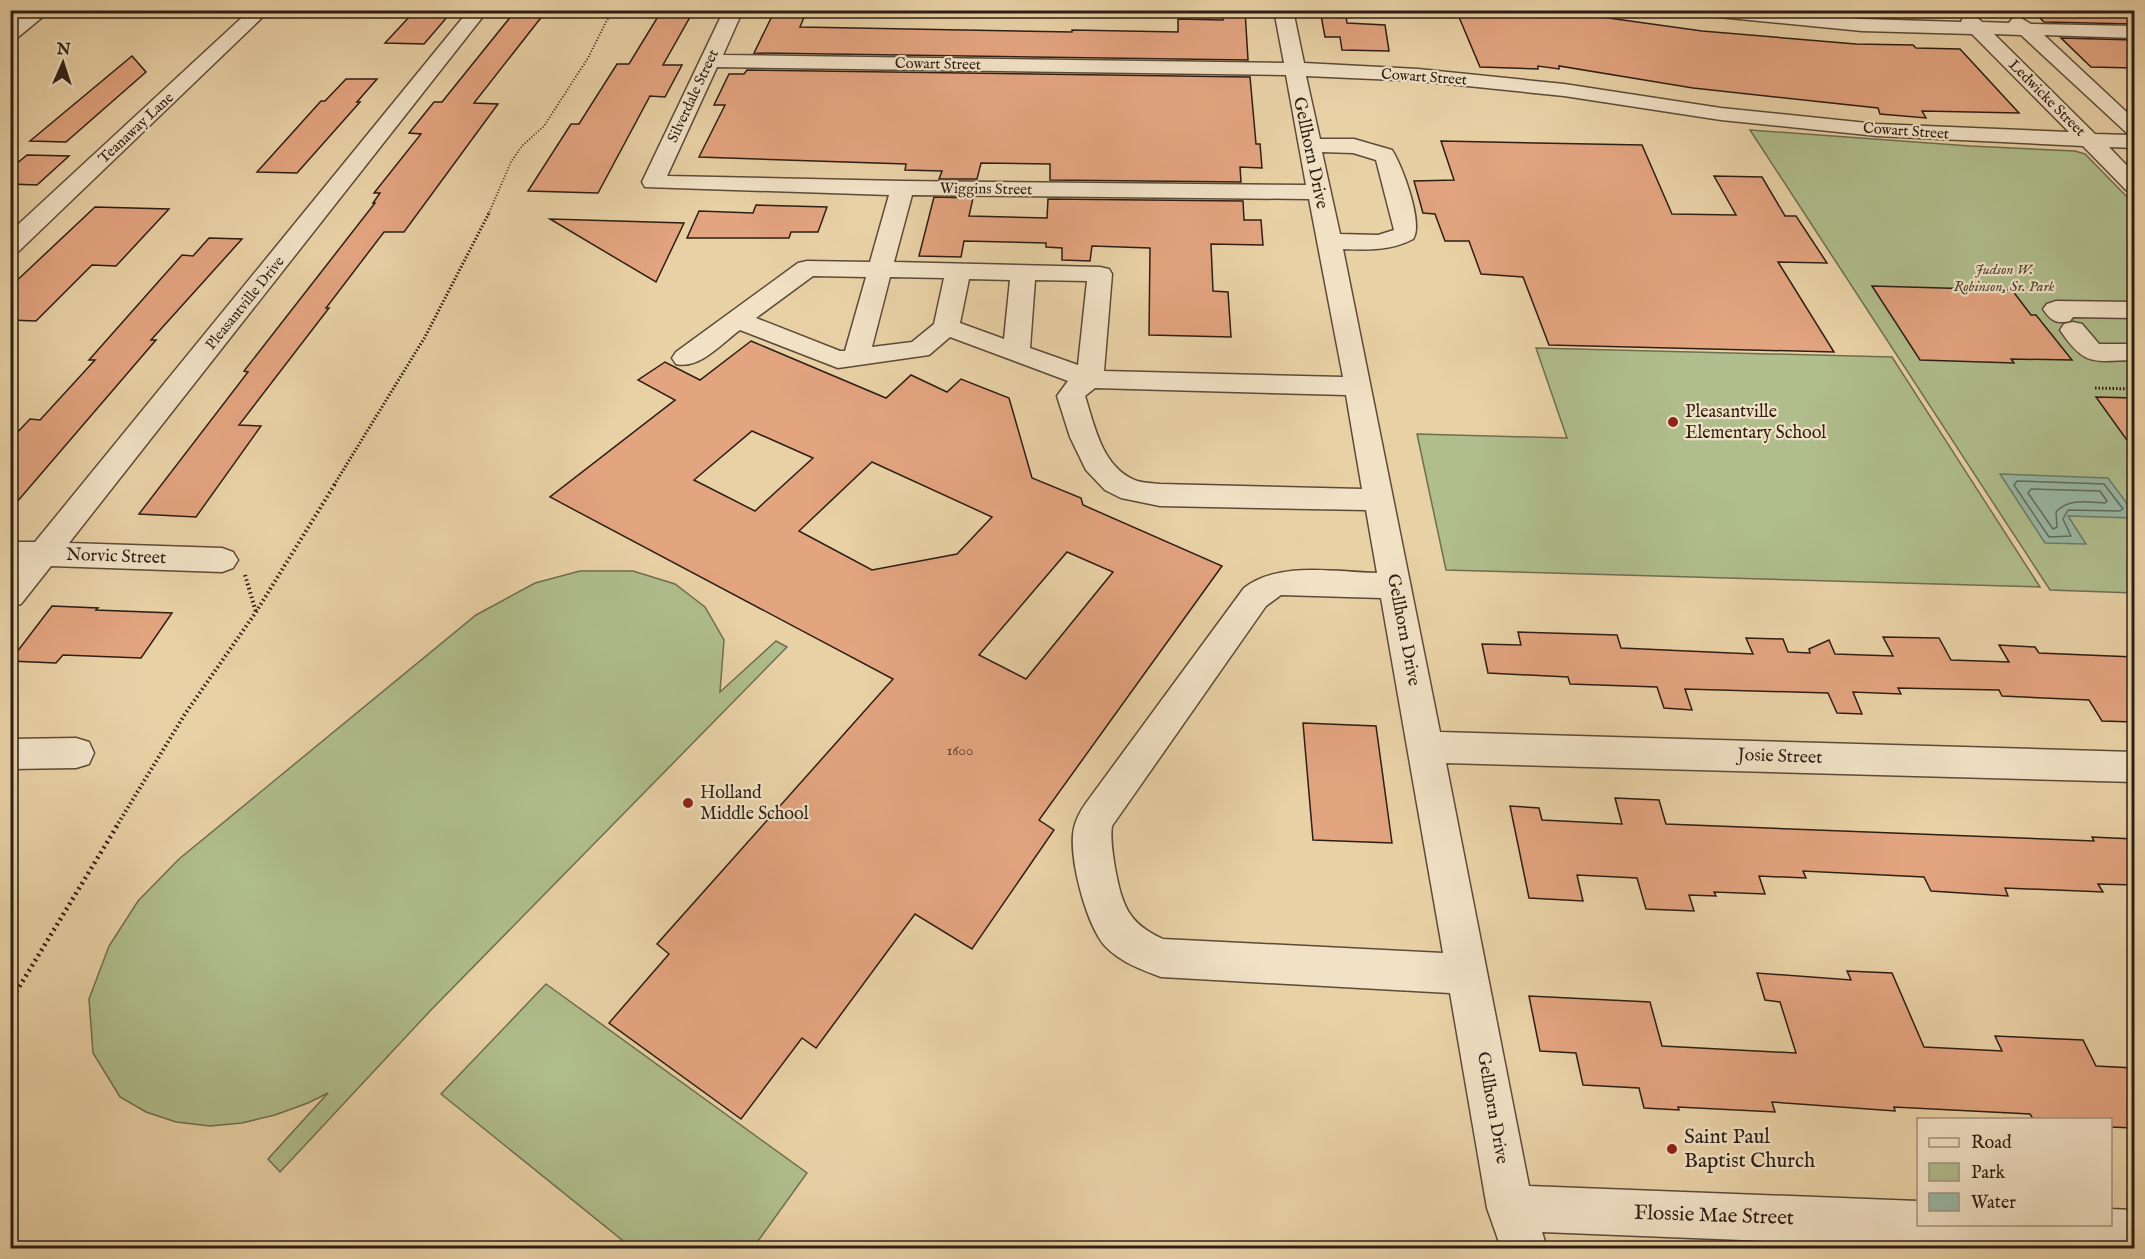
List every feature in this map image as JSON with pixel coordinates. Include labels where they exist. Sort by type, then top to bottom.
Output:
[{"type":"street","points":[[10,34],[42,10]]},
{"type":"street","name":"Teanaway Lane","points":[[10,246],[261,10]]},
{"type":"street","name":"Pleasantville Drive","points":[[10,596],[479,10]]},
{"type":"street","name":"Silverdale Street","points":[[653,182],[734,10]]},
{"type":"street","name":"Gellhorn Drive","points":[[1283,10],[1358,386],[1467,974],[1517,1228]]},
{"type":"street","points":[[1708,10],[1862,25],[2134,32]]},
{"type":"street","name":"Ledwicke Street","points":[[1959,10],[2134,185]]},
{"type":"street","name":"Ledwicke Street","points":[[2006,10],[2134,130]]},
{"type":"street","name":"Cowart Street","points":[[710,61],[1293,69],[1418,75],[1564,90],[1721,114],[1877,130],[2134,142]]},
{"type":"street","points":[[1309,145],[1354,146],[1384,155],[1390,165],[1406,227],[1405,234],[1395,240],[1329,241]]},
{"type":"street","name":"Wiggins Street","points":[[653,182],[902,188],[1319,192]]},
{"type":"street","points":[[856,358],[902,188]]},
{"type":"street","points":[[685,358],[807,268],[882,263],[958,271],[1100,274],[1090,379]]},
{"type":"street","points":[[738,320],[838,360],[920,349],[946,327],[958,271]]},
{"type":"street","points":[[1016,352],[1023,273]]},
{"type":"street","points":[[2134,310],[2056,309],[2092,352],[2134,352]]},
{"type":"street","points":[[946,327],[1090,379],[1358,386]]},
{"type":"street","points":[[1090,379],[1079,385],[1071,396],[1098,469],[1110,481],[1129,490],[1160,495],[1379,500]]},
{"type":"street","name":"Norvic Street","points":[[10,553],[222,560]]},
{"type":"street","points":[[1395,586],[1280,583],[1266,588],[1255,597],[1111,794],[1093,825],[1092,843],[1100,893],[1107,916],[1120,935],[1141,950],[1161,958],[1467,974]]},
{"type":"street","name":"Josie Street","points":[[1425,747],[2134,767]]},
{"type":"street","points":[[10,754],[76,753]]},
{"type":"street","name":"Flossie Mae Street","points":[[1517,1228],[1917,1224]]},
{"type":"street","name":"Flossie Mae Street","points":[[1967,1226],[2134,1233]]},
{"type":"path","points":[[10,1002],[185,714],[256,612],[425,337],[496,199],[512,162],[522,146],[544,126],[588,58],[607,20],[616,10]]},
{"type":"path","points":[[2095,388],[2134,389]]},
{"type":"path","points":[[222,560],[244,573],[256,612]]},
{"type":"green space","name":"Judson W. Robinson, Sr. Park","points":[[1750,130],[2075,151],[2085,154],[2134,204],[2134,593],[2050,590]]},
{"type":"green space","points":[[1536,348],[1892,357],[2040,587],[1446,570],[1417,434],[1567,438]]},
{"type":"green space","points":[[580,571],[633,571],[675,584],[705,607],[724,640],[720,692],[776,641],[787,647],[430,1011],[280,1172],[268,1159],[328,1093],[275,1115],[242,1123],[210,1126],[176,1122],[146,1112],[120,1097],[93,1053],[89,999],[109,946],[138,901],[179,859],[476,615],[535,583]]},
{"type":"green space","points":[[546,984],[807,1173],[753,1248],[632,1248],[441,1094]]},
{"type":"water","points":[[2000,474],[2108,478],[2134,513],[2134,518],[2068,516],[2086,544],[2045,543]]},
{"type":"building","points":[[516,10],[547,10],[474,103],[498,104],[404,232],[384,232],[239,425],[261,426],[196,517],[139,514],[248,372],[244,371],[375,203],[373,203],[380,193],[374,193],[421,134],[409,133],[434,102],[442,102]]},
{"type":"building","points":[[662,10],[694,10],[663,65],[682,65],[665,97],[650,96],[598,193],[528,191],[571,124],[579,124],[617,64],[629,64]]},
{"type":"building","points":[[775,10],[807,10],[800,27],[1178,32],[1178,19],[1223,20],[1222,10],[1245,10],[1248,60],[754,53]]},
{"type":"building","points":[[1320,10],[1345,10],[1347,23],[1385,25],[1389,51],[1342,50],[1340,37],[1325,37]]},
{"type":"building","points":[[1456,10],[1551,10],[1702,31],[1856,44],[1960,49],[2019,113],[1922,111],[1926,118],[1880,114],[1878,108],[1693,88],[1559,66],[1559,69],[1538,66],[1538,69],[1480,67]]},
{"type":"building","points":[[2032,10],[2134,10],[2134,24],[2044,22]]},
{"type":"building","points":[[411,15],[448,16],[424,44],[385,43]]},
{"type":"building","points":[[2061,38],[2134,40],[2134,68],[2091,67]]},
{"type":"building","points":[[132,56],[146,72],[66,142],[30,141]]},
{"type":"building","points":[[747,70],[1250,77],[1256,144],[1260,144],[1262,168],[1240,167],[1241,182],[1050,180],[1050,164],[981,163],[977,179],[939,179],[942,171],[905,170],[906,164],[699,157],[725,105],[714,105],[729,74],[744,74]]},
{"type":"building","points":[[346,79],[377,79],[357,102],[360,102],[297,173],[257,172],[321,101],[325,101]]},
{"type":"building","points":[[1441,141],[1642,145],[1672,214],[1736,215],[1714,176],[1762,177],[1785,216],[1796,216],[1827,263],[1778,262],[1834,352],[1549,345],[1523,277],[1481,274],[1469,241],[1445,241],[1435,214],[1423,213],[1414,181],[1454,180]]},
{"type":"building","points":[[27,155],[69,156],[37,185],[10,184],[10,169]]},
{"type":"building","points":[[934,197],[973,198],[969,216],[1047,218],[1048,199],[1243,201],[1244,220],[1261,220],[1263,245],[1211,244],[1213,291],[1228,292],[1231,337],[1149,335],[1150,248],[1092,246],[1090,261],[1062,260],[1062,248],[1046,247],[1046,243],[964,241],[961,257],[919,256]]},
{"type":"building","points":[[756,205],[827,207],[818,232],[791,232],[789,238],[687,238],[699,211],[753,213]]},
{"type":"building","points":[[95,207],[169,209],[116,266],[92,265],[36,321],[10,320],[10,287]]},
{"type":"building","points":[[550,219],[684,223],[656,282]]},
{"type":"building","points":[[209,238],[242,239],[151,340],[156,340],[10,510],[10,440],[30,419],[40,420],[95,360],[89,360],[182,255],[193,256]]},
{"type":"building","points":[[1872,286],[2012,290],[2031,315],[2036,315],[2072,360],[2011,359],[2014,363],[1920,360]]},
{"type":"building","points":[[751,341],[886,398],[911,375],[947,392],[961,379],[1009,398],[1032,478],[1081,498],[1083,505],[1222,566],[1039,820],[1054,830],[972,949],[915,914],[816,1048],[802,1038],[741,1119],[609,1023],[669,954],[657,944],[893,679],[550,497],[675,400],[638,380],[665,362],[700,380]],"holes":[[[752,431],[813,458],[755,511],[694,480]],[[872,462],[992,517],[957,554],[872,570],[799,531]],[[1067,552],[1113,572],[1026,679],[979,655]]]},
{"type":"building","points":[[2096,397],[2134,398],[2134,450]]},
{"type":"building","points":[[52,606],[172,613],[141,658],[63,655],[56,663],[10,661]]},
{"type":"building","points":[[1518,632],[1617,635],[1621,648],[1753,654],[1746,638],[1783,639],[1788,652],[1810,653],[1809,649],[1829,640],[1835,654],[1893,656],[1883,637],[1939,638],[1951,660],[2009,662],[1999,645],[2035,647],[2039,653],[2134,657],[2134,722],[2102,721],[2089,700],[2002,696],[1999,690],[1898,688],[1901,694],[1853,692],[1862,714],[1837,713],[1828,693],[1685,689],[1692,710],[1664,708],[1657,687],[1570,684],[1568,677],[1488,673],[1482,644],[1521,645]]},
{"type":"building","points":[[1303,723],[1376,726],[1392,843],[1313,840]]},
{"type":"building","points":[[1615,798],[1659,800],[1666,824],[2094,841],[2092,837],[2134,839],[2134,885],[2098,884],[2103,892],[2005,888],[2008,896],[1931,891],[1924,877],[1803,871],[1806,878],[1759,876],[1765,894],[1714,892],[1716,896],[1689,895],[1694,911],[1646,909],[1637,878],[1577,875],[1583,901],[1529,898],[1510,806],[1539,808],[1542,820],[1622,824]]},
{"type":"building","points":[[1847,971],[1892,973],[1924,1047],[2002,1051],[1995,1036],[2083,1040],[2096,1066],[2134,1068],[2134,1128],[2112,1127],[2112,1118],[2032,1118],[2030,1114],[1894,1107],[1895,1111],[1772,1102],[1775,1112],[1678,1107],[1679,1110],[1644,1108],[1639,1088],[1583,1085],[1576,1053],[1540,1051],[1529,996],[1650,1002],[1662,1046],[1796,1053],[1780,1002],[1765,1000],[1757,973],[1851,980]]},
{"type":"place","name":"Pleasantville Elementary School","points":[[1673,422]]},
{"type":"place","name":"Holland Middle School","points":[[688,803]]},
{"type":"place","name":"Saint Paul Baptist Church","points":[[1672,1149]]}]
